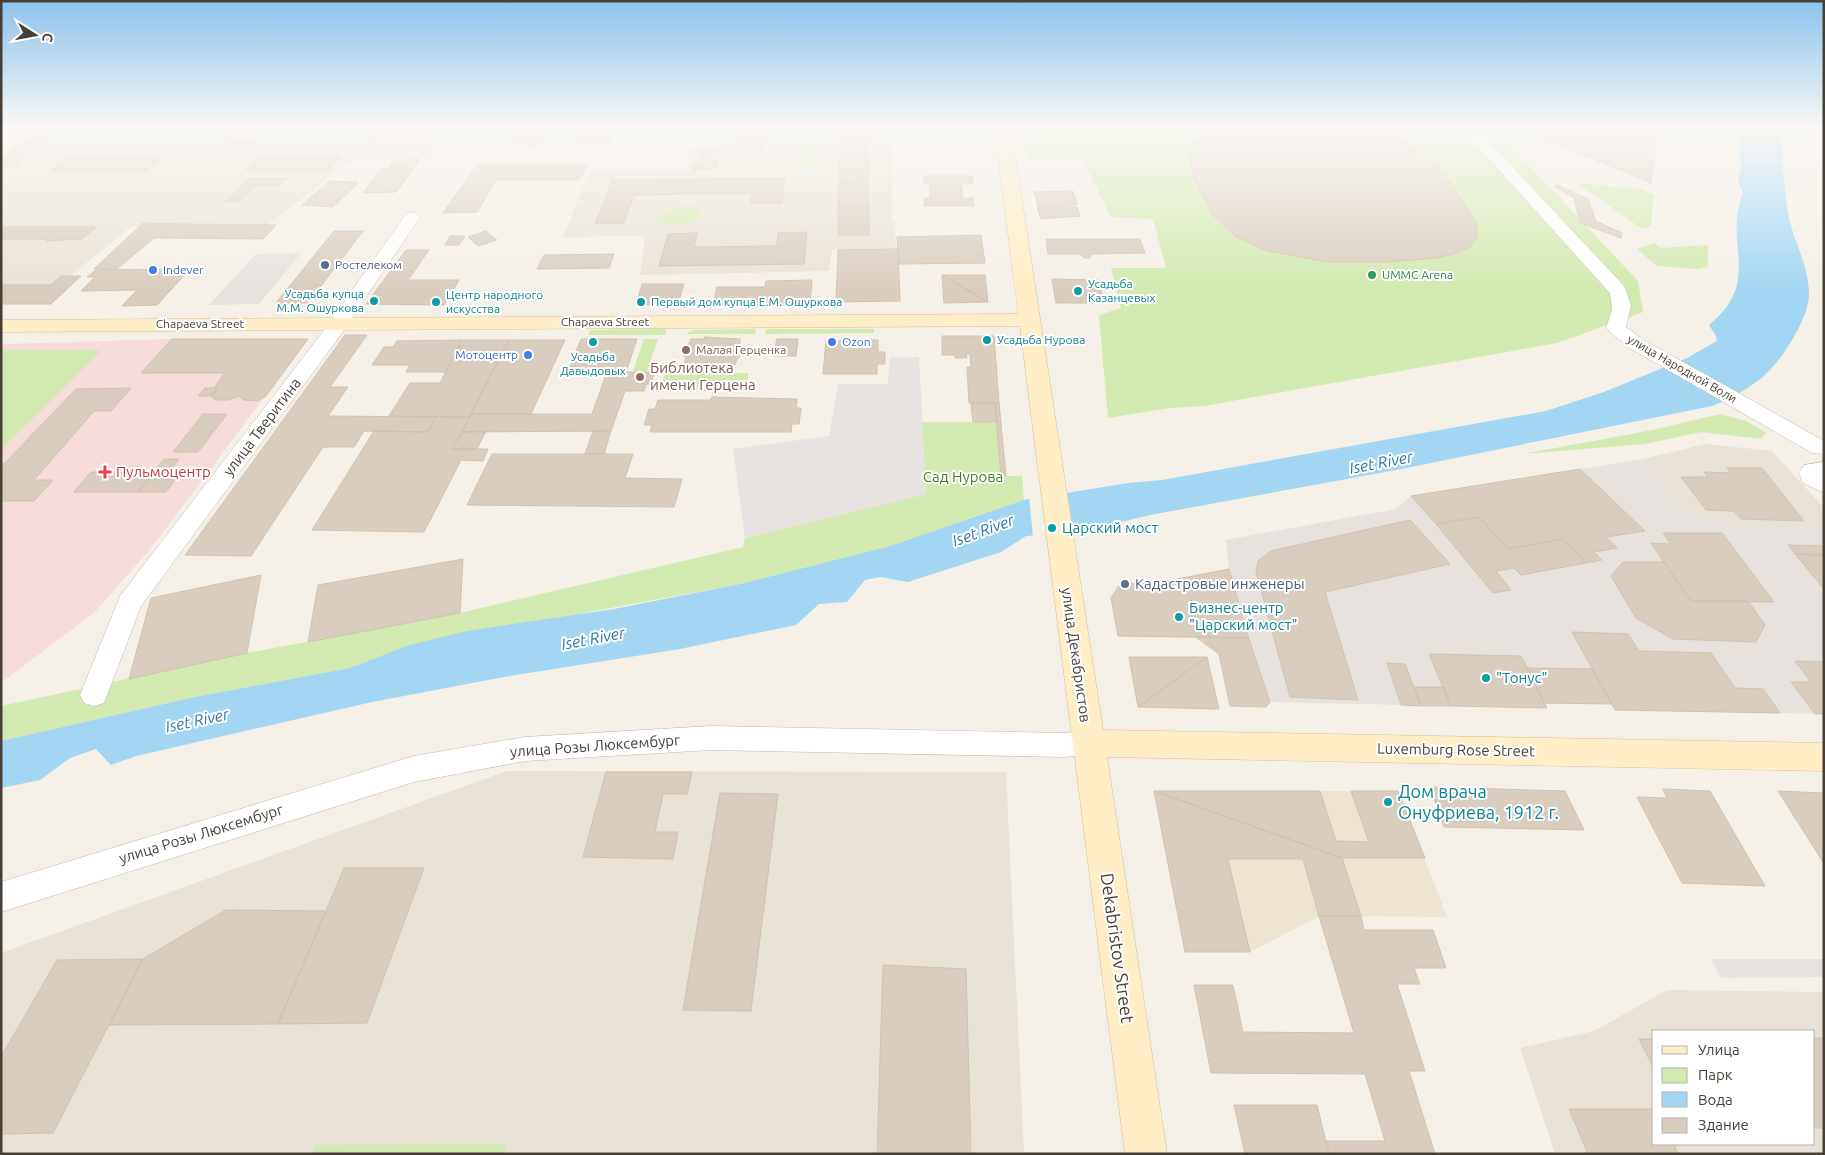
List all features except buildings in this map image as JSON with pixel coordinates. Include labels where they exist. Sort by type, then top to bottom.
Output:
[{"type":"main road","points":[[1010,183],[1029,320]]},
{"type":"main road","name":"Chapaeva Street","points":[[1,326],[1029,320]]},
{"type":"main road","name":"улица Декабристов","points":[[1029,320],[1088,743]]},
{"type":"main road","name":"Luxemburg Rose Street","points":[[1088,743],[1824,757]]},
{"type":"main road","name":"Dekabristov Street","points":[[1088,743],[1146,1154]]},
{"type":"street","name":"улица Народной Воли","points":[[1519,183],[1619,291],[1623,300],[1623,309],[1616,328],[1635,343],[1822,459]]},
{"type":"street","name":"улица Тверитина","points":[[94,695],[129,603],[339,324],[412,217]]},
{"type":"street","points":[[1822,459],[1810,473],[1811,478],[1824,486]]},
{"type":"street","name":"улица Розы Люксембург","points":[[1,897],[414,769],[525,749],[711,738],[1063,745],[1088,743]]},
{"type":"shaded area","points":[[1,183],[322,183],[258,232],[132,226],[43,298],[1,298]]},
{"type":"shaded area","points":[[585,183],[892,183],[892,220],[895,220],[896,249],[832,250],[829,271],[640,275],[645,236],[563,237]]},
{"type":"shaded area","points":[[301,253],[259,304],[209,305],[256,254]]},
{"type":"shaded area","name":"Пульмоцентр","points":[[172,339],[308,339],[152,547],[94,613],[1,683],[1,347],[4,344]]},
{"type":"shaded area","points":[[919,357],[926,494],[745,538],[733,449],[829,436],[838,384],[888,384],[890,358]]},
{"type":"shaded area","points":[[1706,444],[1772,451],[1824,508],[1824,528],[1757,530],[1724,524],[1682,510],[1643,459]]},
{"type":"shaded area","points":[[1643,459],[1682,510],[1724,524],[1757,530],[1824,528],[1824,714],[1615,710],[1611,704],[1545,703],[1547,708],[1270,702],[1229,569],[1226,540],[1395,509],[1411,496]]},
{"type":"shaded area","points":[[507,771],[1006,772],[1024,1154],[1,1154],[1,953]]},
{"type":"shaded area","points":[[1154,791],[1398,791],[1447,917],[1320,916],[1250,952],[1185,952]]},
{"type":"shaded area","points":[[1711,959],[1824,959],[1824,977],[1721,978]]},
{"type":"shaded area","points":[[1667,990],[1824,992],[1824,1154],[1555,1154],[1520,1048],[1594,1031]]},
{"type":"green space","name":"UMMC Arena","points":[[1094,183],[1546,183],[1638,281],[1643,312],[1557,343],[1204,406],[1170,408],[1108,418],[1099,315],[1121,308],[1111,268],[1166,268],[1153,219],[1111,217]]},
{"type":"green space","points":[[1577,183],[1640,189],[1654,195],[1651,226],[1642,229]]},
{"type":"green space","points":[[694,206],[701,210],[701,218],[687,223],[658,224],[655,218],[680,207]]},
{"type":"green space","points":[[1654,243],[1661,248],[1708,245],[1708,267],[1696,269],[1657,266],[1637,249]]},
{"type":"green space","points":[[666,329],[665,335],[589,335],[590,330]]},
{"type":"green space","points":[[756,329],[755,334],[685,334],[694,330]]},
{"type":"green space","points":[[766,329],[874,329],[874,333],[765,334]]},
{"type":"green space","points":[[644,339],[658,339],[647,371],[633,371]]},
{"type":"green space","points":[[1,350],[102,350],[1,450]]},
{"type":"green space","points":[[665,373],[748,373],[748,389],[660,390]]},
{"type":"green space","points":[[1720,414],[1746,421],[1766,433],[1761,439],[1701,432],[1645,444],[1522,454],[1653,430]]},
{"type":"green space","name":"Сад Нурова","points":[[922,422],[997,422],[1001,476],[1022,476],[1024,500],[890,546],[740,584],[406,646],[350,668],[195,697],[1,741],[1,706],[247,653],[460,613],[743,547],[745,538],[926,494]]},
{"type":"green space","points":[[507,1144],[504,1154],[313,1154],[316,1145]]},
{"type":"water","name":"Iset River","points":[[1739,183],[1785,183],[1791,227],[1807,274],[1808,303],[1800,325],[1788,347],[1774,366],[1748,388],[1712,406],[1396,470],[1150,515],[1080,532],[1026,536],[1001,552],[908,582],[880,577],[865,580],[847,602],[819,604],[796,625],[680,649],[504,677],[372,702],[136,756],[111,765],[96,749],[70,758],[40,780],[1,788],[1,741],[195,697],[350,668],[406,646],[467,631],[614,609],[740,584],[890,546],[1024,500],[1128,483],[1162,480],[1546,411],[1604,392],[1687,358],[1717,341],[1709,325],[1725,308],[1735,292],[1739,261],[1738,211],[1743,193]]},
{"type":"pier","points":[[1067,491],[1074,535],[1033,538],[1029,496]]},
{"type":"place","name":"Ростелеком","points":[[325,265]]},
{"type":"place","name":"Indever","points":[[153,270]]},
{"type":"place","name":"UMMC Arena","points":[[1372,275]]},
{"type":"place","name":"Усадьба Казанцевых","points":[[1078,291]]},
{"type":"place","name":"Усадьба купца М.М. Ошуркова","points":[[374,301]]},
{"type":"place","name":"Центр народного искусства","points":[[436,302]]},
{"type":"place","name":"Первый дом купца Е.М. Ошуркова","points":[[641,302]]},
{"type":"place","name":"Усадьба Нурова","points":[[987,340]]},
{"type":"place","name":"Усадьба Давыдовых","points":[[593,342]]},
{"type":"place","name":"Ozon","points":[[832,342]]},
{"type":"place","name":"Малая Герценка","points":[[686,350]]},
{"type":"place","name":"Мотоцентр","points":[[528,355]]},
{"type":"place","name":"Библиотека имени Герцена","points":[[640,377]]},
{"type":"place","name":"Пульмоцентр","points":[[105,472]]},
{"type":"place","name":"Царский мост","points":[[1052,528]]},
{"type":"place","name":"Кадастровые инженеры","points":[[1125,584]]},
{"type":"place","name":"Бизнес-центр \"Царский мост\"","points":[[1179,617]]},
{"type":"place","name":"\"Тонус\"","points":[[1486,678]]},
{"type":"place","name":"Дом врача Онуфриева, 1912 г.","points":[[1388,802]]}]
